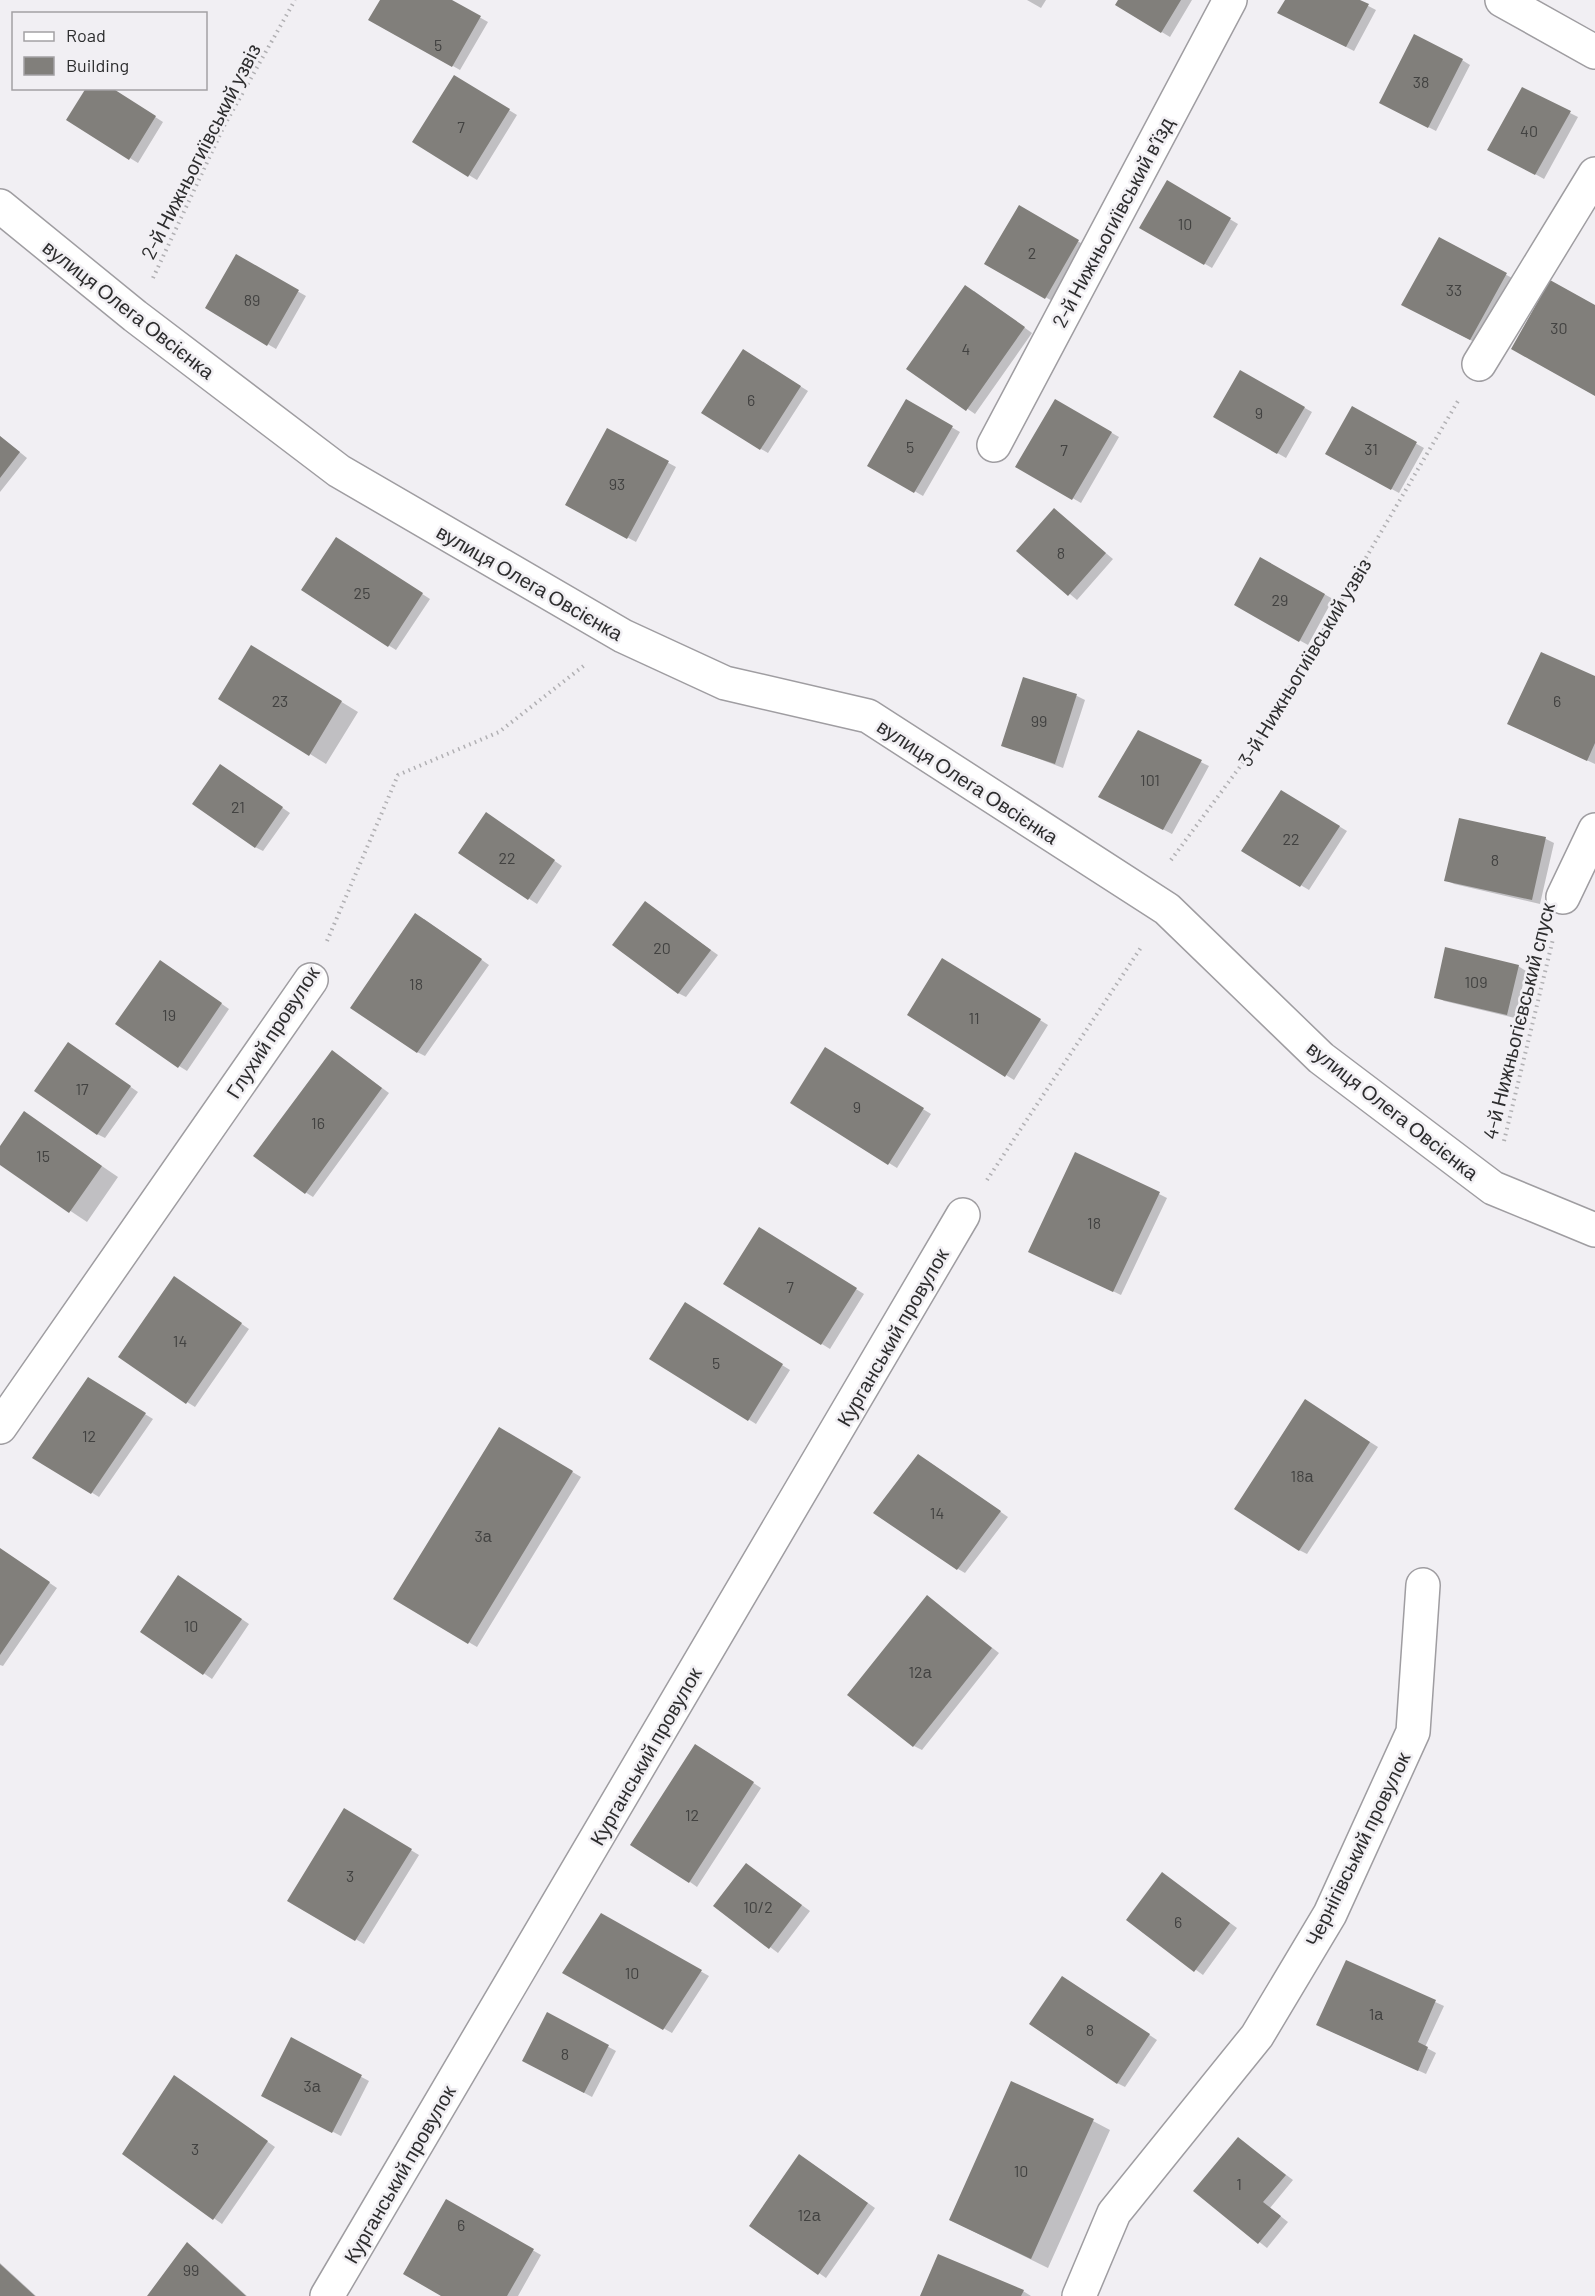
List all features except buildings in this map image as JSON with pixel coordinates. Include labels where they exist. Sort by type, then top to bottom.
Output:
[{"type":"street","name":"2-й Нижньогиївський в’їзд","points":[[994,445],[1230,0]]},
{"type":"street","points":[[1502,0],[1595,52]]},
{"type":"street","points":[[1479,364],[1595,174]]},
{"type":"street","name":"вулиця Олега Овсієнка","points":[[0,206],[135,316],[339,471],[622,636],[725,683],[868,716],[1156,902],[1321,1058],[1493,1188],[1595,1230]]},
{"type":"street","points":[[1563,897],[1595,830]]},
{"type":"street","name":"Глухий провулок","points":[[0,1427],[311,980]]},
{"type":"street","name":"Курганський провулок","points":[[327,2296],[963,1215]]},
{"type":"street","name":"Чернігівський провулок","points":[[1079,2296],[1114,2213],[1257,2036],[1330,1914],[1413,1732],[1423,1585]]},
{"type":"path","name":"2-й Нижньогиївський узвіз","points":[[135,316],[225,126],[295,0]]},
{"type":"path","name":"3-й Нижньогиївський узвіз","points":[[963,1215],[1156,902],[1256,745],[1449,419]]},
{"type":"path","name":"Глухий провулок","points":[[311,980],[398,775],[499,732],[622,636]]},
{"type":"path","name":"4-й Нижньогієвський спуск","points":[[1493,1188],[1563,897]]}]
